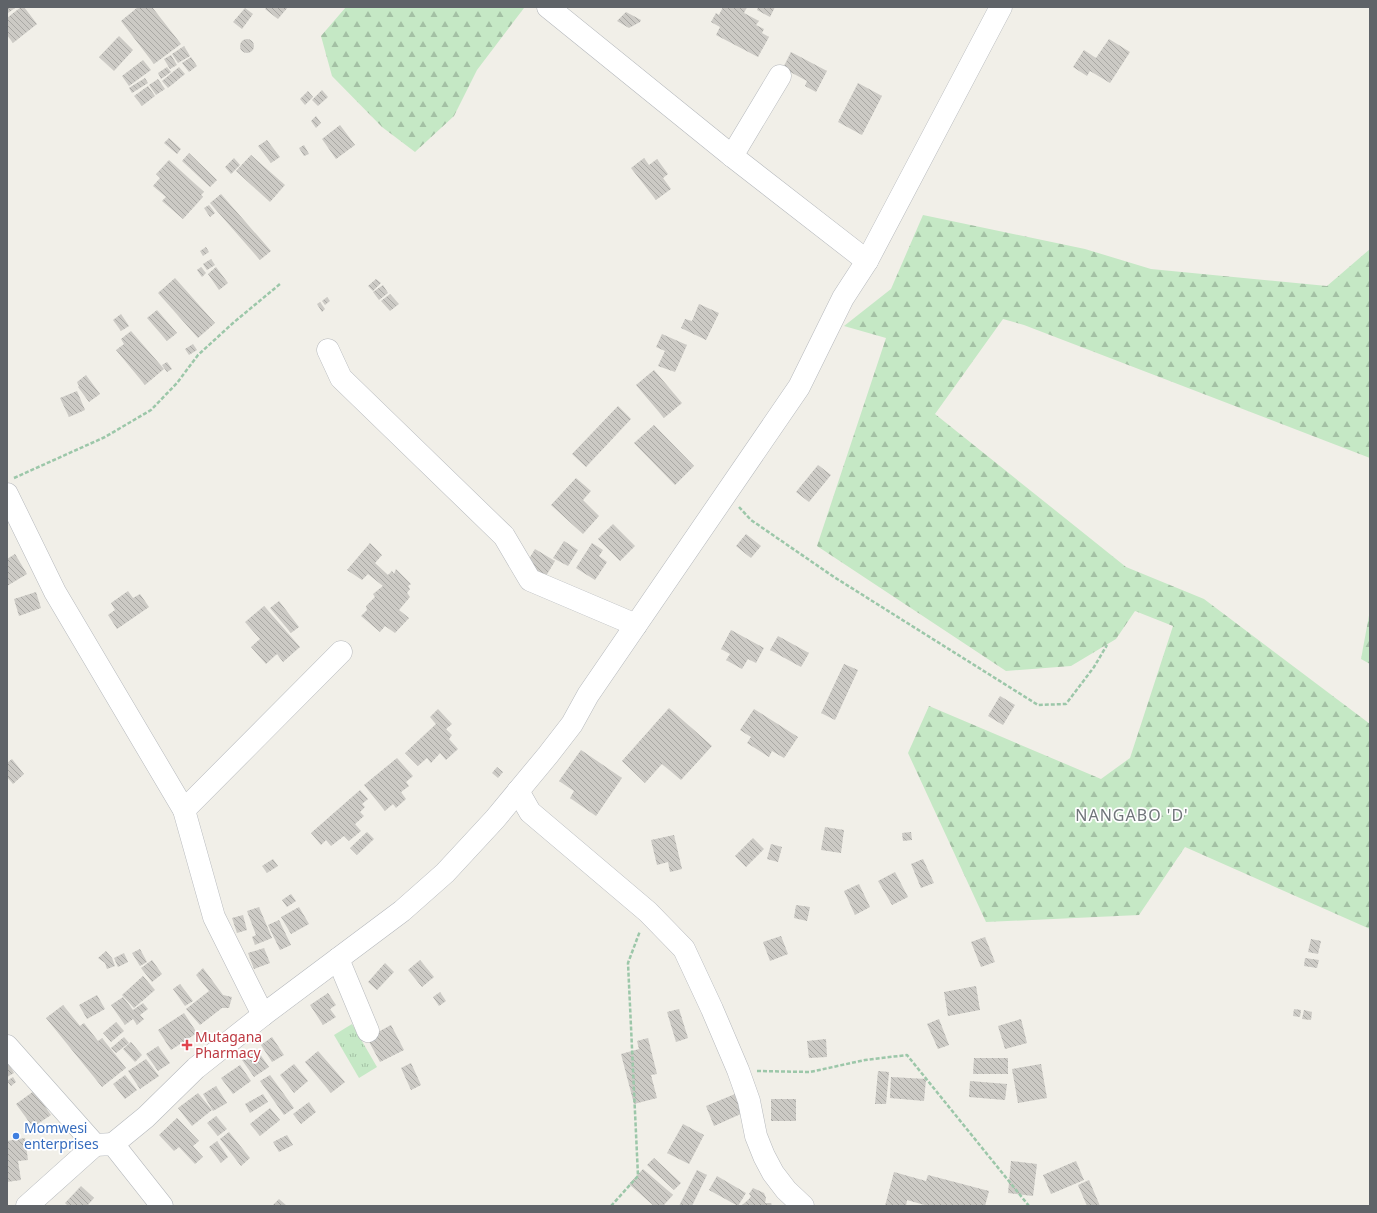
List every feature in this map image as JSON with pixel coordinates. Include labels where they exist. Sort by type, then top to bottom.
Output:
[{"type":"street","points":[[548,7],[732,156],[867,261]]},
{"type":"street","points":[[27,1206],[104,1144],[146,1117],[196,1068],[263,1015],[402,911],[445,873],[495,819],[518,791],[572,724],[588,695],[799,387],[843,298],[867,261],[1001,7]]},
{"type":"street","points":[[732,156],[780,76]]},
{"type":"street","points":[[328,350],[341,378],[504,536],[530,580],[636,625]]},
{"type":"street","points":[[7,494],[56,592],[184,810],[214,917],[263,1015]]},
{"type":"street","points":[[184,810],[341,652]]},
{"type":"street","points":[[518,791],[530,812],[648,912],[684,949],[738,1070],[749,1101],[756,1136],[764,1156],[772,1173],[786,1190],[803,1206]]},
{"type":"street","points":[[338,958],[368,1031]]},
{"type":"street","points":[[7,1046],[104,1144],[162,1206]]},
{"type":"path","points":[[7,482],[105,437],[151,410],[177,383],[198,355],[233,323],[280,284]]},
{"type":"path","points":[[726,494],[752,520],[834,577],[1038,705],[1066,704],[1094,667],[1107,645]]},
{"type":"path","points":[[611,1206],[638,1176],[628,963],[648,912]]},
{"type":"path","points":[[738,1070],[810,1072],[864,1060],[906,1054],[1029,1206]]},
{"type":"green space","points":[[346,7],[524,8],[477,70],[454,116],[415,152],[382,127],[332,76],[321,36]]},
{"type":"green space","points":[[923,215],[1085,249],[1151,269],[1327,286],[1370,249],[1370,458],[1024,325],[1003,319],[935,414],[1126,567],[1204,599],[1370,724],[1370,929],[1185,847],[1139,915],[986,922],[908,753],[929,706],[1101,779],[1130,758],[1173,626],[1135,611],[1116,639],[1071,666],[1006,671],[817,546],[886,338],[844,326],[891,289]]},
{"type":"green space","points":[[1370,610],[1370,664],[1361,659]]},
{"type":"green space","points":[[352,1024],[377,1067],[359,1078],[334,1035]]},
{"type":"building","points":[[7,7],[15,7],[15,8],[8,13]]},
{"type":"building","points":[[21,7],[24,7],[37,24],[13,43],[7,35],[7,18]]},
{"type":"building","points":[[138,7],[152,7],[181,44],[154,64],[121,21]]},
{"type":"building","points":[[267,7],[288,7],[278,19],[265,9]]},
{"type":"building","points":[[723,7],[747,7],[744,13],[759,21],[756,25],[764,29],[762,33],[769,37],[758,57],[716,35],[720,27],[711,22],[716,13],[719,15]]},
{"type":"building","points":[[758,7],[775,7],[770,17],[757,10]]},
{"type":"building","points":[[245,8],[253,14],[242,29],[233,22]]},
{"type":"building","points":[[626,12],[641,20],[640,22],[629,28],[617,21]]},
{"type":"building","points":[[119,36],[133,50],[114,71],[99,57]]},
{"type":"building","points":[[247,39],[252,41],[254,46],[252,51],[247,53],[242,51],[240,46],[242,41]]},
{"type":"building","points":[[1109,39],[1130,52],[1110,83],[1090,71],[1087,76],[1073,67],[1084,50],[1096,58]]},
{"type":"building","points":[[184,46],[190,56],[178,63],[172,54]]},
{"type":"building","points":[[791,52],[827,71],[816,92],[805,86],[807,81],[783,68]]},
{"type":"building","points":[[171,55],[177,65],[170,69],[164,59]]},
{"type":"building","points":[[191,57],[197,66],[189,72],[182,63]]},
{"type":"building","points":[[143,60],[151,70],[129,86],[122,76]]},
{"type":"building","points":[[167,67],[171,72],[161,79],[158,73]]},
{"type":"building","points":[[179,67],[185,74],[168,88],[162,81]]},
{"type":"building","points":[[145,78],[148,83],[132,93],[129,88]]},
{"type":"building","points":[[158,79],[165,89],[156,95],[149,85]]},
{"type":"building","points":[[858,83],[882,96],[862,135],[838,122]]},
{"type":"building","points":[[148,86],[155,96],[142,106],[134,96]]},
{"type":"building","points":[[322,90],[328,97],[318,106],[312,100]]},
{"type":"building","points":[[308,91],[313,97],[305,105],[300,99]]},
{"type":"building","points":[[316,116],[321,123],[316,128],[311,121]]},
{"type":"building","points":[[340,125],[355,145],[336,159],[322,139]]},
{"type":"building","points":[[169,138],[181,149],[177,154],[164,143]]},
{"type":"building","points":[[267,140],[280,157],[271,163],[258,146]]},
{"type":"building","points":[[304,145],[309,154],[304,156],[299,148]]},
{"type":"building","points":[[189,153],[217,180],[210,187],[182,161]]},
{"type":"building","points":[[251,155],[285,185],[270,202],[236,171]]},
{"type":"building","points":[[234,158],[240,165],[231,174],[225,167]]},
{"type":"building","points":[[644,158],[649,165],[657,159],[668,174],[663,178],[671,189],[656,200],[631,168]]},
{"type":"building","points":[[169,160],[204,192],[201,195],[203,197],[183,219],[162,201],[166,197],[153,186],[160,178],[156,174]]},
{"type":"building","points":[[221,194],[271,251],[260,260],[210,203]]},
{"type":"building","points":[[209,205],[215,213],[210,217],[204,208]]},
{"type":"building","points":[[206,247],[209,252],[203,256],[200,251]]},
{"type":"building","points":[[211,259],[215,265],[207,270],[203,264]]},
{"type":"building","points":[[201,267],[206,273],[202,277],[197,270]]},
{"type":"building","points":[[216,267],[228,283],[219,290],[208,274]]},
{"type":"building","points":[[175,278],[215,323],[198,338],[158,293]]},
{"type":"building","points":[[376,279],[381,283],[373,291],[368,286]]},
{"type":"building","points":[[383,285],[388,293],[379,300],[373,292]]},
{"type":"building","points":[[390,294],[399,304],[390,311],[381,301]]},
{"type":"building","points":[[327,297],[330,301],[325,305],[322,301]]},
{"type":"building","points":[[320,302],[325,309],[322,312],[317,304]]},
{"type":"building","points":[[699,304],[719,313],[706,340],[681,328],[685,319],[692,321]]},
{"type":"building","points":[[157,310],[177,333],[167,341],[147,318]]},
{"type":"building","points":[[121,314],[129,326],[121,331],[113,320]]},
{"type":"building","points":[[131,331],[164,369],[145,385],[116,350],[124,344],[121,339]]},
{"type":"building","points":[[662,334],[687,345],[675,372],[658,366],[665,351],[656,347]]},
{"type":"building","points":[[193,344],[197,350],[189,355],[185,349]]},
{"type":"building","points":[[167,362],[172,369],[167,372],[162,365]]},
{"type":"building","points":[[654,370],[682,403],[664,418],[636,385]]},
{"type":"building","points":[[86,375],[100,394],[89,402],[78,387],[77,382]]},
{"type":"building","points":[[77,391],[85,410],[69,417],[60,398]]},
{"type":"building","points":[[618,406],[631,419],[586,467],[572,454]]},
{"type":"building","points":[[654,425],[694,466],[675,485],[634,443]]},
{"type":"building","points":[[818,465],[831,475],[809,502],[796,492]]},
{"type":"building","points":[[576,478],[591,491],[583,500],[599,516],[583,534],[551,505]]},
{"type":"building","points":[[613,524],[635,546],[620,561],[598,539]]},
{"type":"building","points":[[746,534],[761,546],[751,558],[736,546]]},
{"type":"building","points":[[564,541],[578,550],[568,566],[553,558]]},
{"type":"building","points":[[370,543],[382,555],[375,563],[388,575],[392,571],[394,574],[396,569],[411,584],[408,586],[410,589],[407,593],[410,597],[399,610],[409,618],[395,633],[385,626],[380,632],[361,616],[367,610],[366,606],[375,597],[373,594],[383,586],[368,574],[362,580],[347,570]]},
{"type":"building","points":[[592,543],[603,550],[599,556],[607,562],[595,580],[576,568]]},
{"type":"building","points":[[535,549],[555,561],[546,576],[526,564]]},
{"type":"building","points":[[15,554],[27,574],[7,586],[7,559]]},
{"type":"building","points":[[128,591],[133,598],[140,594],[149,607],[117,629],[108,615],[115,610],[111,603]]},
{"type":"building","points":[[36,592],[41,608],[19,616],[14,599]]},
{"type":"building","points":[[279,601],[299,627],[291,633],[270,608]]},
{"type":"building","points":[[264,606],[300,647],[283,662],[277,654],[266,664],[251,647],[260,639],[245,622]]},
{"type":"building","points":[[731,630],[764,648],[756,663],[748,659],[742,669],[726,660],[730,654],[721,649]]},
{"type":"building","points":[[778,636],[809,653],[801,667],[770,650]]},
{"type":"building","points":[[844,664],[858,670],[835,720],[821,713]]},
{"type":"building","points":[[1000,696],[1015,705],[1003,725],[988,716]]},
{"type":"building","points":[[669,708],[712,746],[681,780],[662,764],[645,783],[622,761]]},
{"type":"building","points":[[438,709],[452,724],[446,729],[452,735],[449,739],[458,749],[446,760],[440,753],[431,763],[427,758],[418,766],[405,753],[436,724],[430,717]]},
{"type":"building","points":[[754,709],[798,737],[784,758],[772,751],[769,757],[747,743],[751,737],[740,730]]},
{"type":"building","points":[[581,750],[622,778],[596,816],[570,798],[574,791],[559,781]]},
{"type":"building","points":[[397,758],[413,776],[406,782],[409,786],[401,792],[406,799],[396,808],[393,804],[385,811],[364,785]]},
{"type":"building","points":[[12,759],[24,774],[13,784],[7,777],[7,763]]},
{"type":"building","points":[[497,767],[503,772],[498,778],[492,773]]},
{"type":"building","points":[[360,790],[368,799],[362,804],[365,807],[360,812],[364,816],[355,824],[361,831],[349,841],[344,836],[331,846],[326,840],[321,845],[311,833]]},
{"type":"building","points":[[825,827],[844,830],[841,853],[821,850]]},
{"type":"building","points":[[367,832],[374,839],[357,855],[350,848]]},
{"type":"building","points":[[911,832],[912,840],[903,841],[902,833]]},
{"type":"building","points":[[674,835],[682,869],[670,872],[668,862],[657,865],[651,840]]},
{"type":"building","points":[[753,838],[764,849],[746,867],[735,856]]},
{"type":"building","points":[[771,844],[782,847],[778,862],[767,859]]},
{"type":"building","points":[[273,859],[278,866],[267,873],[262,866]]},
{"type":"building","points":[[923,859],[934,883],[921,888],[911,864]]},
{"type":"building","points":[[895,872],[908,897],[892,905],[878,881]]},
{"type":"building","points":[[859,884],[870,907],[855,915],[844,891]]},
{"type":"building","points":[[291,894],[296,901],[287,907],[282,900]]},
{"type":"building","points":[[796,905],[810,907],[807,921],[794,918]]},
{"type":"building","points":[[259,907],[272,938],[255,945],[252,937],[256,935],[247,911]]},
{"type":"building","points":[[299,907],[309,924],[291,934],[281,917]]},
{"type":"building","points":[[243,915],[247,930],[237,933],[232,918]]},
{"type":"building","points":[[279,920],[291,945],[280,950],[268,925]]},
{"type":"building","points":[[781,936],[788,954],[770,961],[763,942]]},
{"type":"building","points":[[985,937],[995,962],[981,967],[971,942]]},
{"type":"building","points":[[1311,939],[1321,941],[1318,954],[1308,952]]},
{"type":"building","points":[[264,948],[270,963],[254,969],[248,953]]},
{"type":"building","points":[[140,949],[147,962],[140,966],[132,953]]},
{"type":"building","points":[[106,951],[112,958],[115,966],[107,969],[105,963],[98,958]]},
{"type":"building","points":[[124,953],[128,962],[118,967],[114,958]]},
{"type":"building","points":[[1305,958],[1319,960],[1317,968],[1304,966]]},
{"type":"building","points":[[152,960],[162,974],[152,982],[141,968]]},
{"type":"building","points":[[420,960],[434,977],[422,987],[408,970]]},
{"type":"building","points":[[385,963],[394,972],[377,990],[368,982]]},
{"type":"building","points":[[203,968],[223,995],[232,997],[229,1008],[222,1008],[200,1025],[186,1009],[209,991],[196,975]]},
{"type":"building","points":[[143,976],[155,990],[134,1008],[122,995]]},
{"type":"building","points":[[180,984],[193,1001],[185,1006],[173,989]]},
{"type":"building","points":[[976,986],[980,1010],[948,1016],[944,992]]},
{"type":"building","points":[[440,992],[446,1001],[439,1006],[433,997]]},
{"type":"building","points":[[328,993],[336,1005],[330,1009],[336,1017],[323,1025],[310,1005]]},
{"type":"building","points":[[97,995],[105,1009],[87,1019],[79,1005]]},
{"type":"building","points":[[123,997],[133,1010],[143,1003],[148,1009],[140,1015],[144,1019],[137,1025],[133,1019],[125,1025],[111,1005]]},
{"type":"building","points":[[63,1005],[80,1026],[84,1023],[98,1041],[102,1038],[126,1068],[102,1087],[46,1018]]},
{"type":"building","points":[[679,1009],[688,1038],[676,1042],[667,1012]]},
{"type":"building","points":[[1294,1009],[1301,1010],[1300,1017],[1293,1016]]},
{"type":"building","points":[[1304,1010],[1312,1012],[1311,1020],[1302,1019]]},
{"type":"building","points":[[184,1013],[197,1033],[171,1050],[158,1030]]},
{"type":"building","points":[[939,1019],[949,1045],[938,1049],[927,1024]]},
{"type":"building","points":[[1021,1019],[1027,1043],[1005,1049],[998,1026]]},
{"type":"building","points":[[116,1022],[124,1031],[111,1042],[103,1033]]},
{"type":"building","points":[[391,1025],[404,1050],[380,1062],[367,1038]]},
{"type":"building","points":[[124,1037],[129,1043],[116,1053],[111,1048]]},
{"type":"building","points":[[272,1037],[284,1055],[272,1062],[261,1045]]},
{"type":"building","points":[[648,1038],[657,1074],[651,1075],[657,1098],[634,1104],[621,1054],[639,1049],[637,1041]]},
{"type":"building","points":[[826,1039],[827,1057],[809,1058],[807,1041]]},
{"type":"building","points":[[131,1042],[142,1055],[135,1062],[123,1049]]},
{"type":"building","points":[[158,1046],[170,1063],[158,1071],[146,1054]]},
{"type":"building","points":[[257,1050],[269,1067],[254,1077],[242,1060]]},
{"type":"building","points":[[318,1051],[345,1082],[331,1093],[305,1062]]},
{"type":"building","points":[[974,1058],[1008,1058],[1008,1074],[973,1074]]},
{"type":"building","points":[[146,1059],[159,1076],[140,1089],[128,1071]]},
{"type":"building","points":[[411,1063],[421,1085],[411,1090],[401,1068]]},
{"type":"building","points":[[9,1064],[14,1073],[7,1077],[7,1065]]},
{"type":"building","points":[[294,1064],[308,1081],[294,1093],[280,1075]]},
{"type":"building","points":[[1041,1064],[1047,1098],[1018,1103],[1012,1069]]},
{"type":"building","points":[[240,1065],[251,1081],[233,1094],[221,1078]]},
{"type":"building","points":[[878,1071],[889,1072],[886,1104],[875,1104]]},
{"type":"building","points":[[125,1075],[137,1090],[125,1099],[113,1084]]},
{"type":"building","points":[[270,1075],[294,1108],[284,1115],[260,1081]]},
{"type":"building","points":[[13,1077],[16,1082],[11,1086],[7,1081]]},
{"type":"building","points":[[891,1077],[926,1079],[924,1101],[890,1098]]},
{"type":"building","points":[[970,1081],[1007,1084],[1005,1100],[969,1097]]},
{"type":"building","points":[[216,1086],[227,1103],[213,1111],[203,1094]]},
{"type":"building","points":[[34,1091],[51,1115],[33,1127],[16,1104]]},
{"type":"building","points":[[198,1093],[212,1110],[192,1126],[178,1108]]},
{"type":"building","points":[[263,1094],[268,1102],[250,1113],[245,1104]]},
{"type":"building","points":[[735,1094],[743,1113],[714,1126],[706,1106]]},
{"type":"building","points":[[771,1099],[796,1099],[796,1121],[771,1121]]},
{"type":"building","points":[[309,1102],[316,1112],[301,1124],[293,1114]]},
{"type":"building","points":[[270,1108],[280,1120],[260,1136],[250,1124]]},
{"type":"building","points":[[216,1116],[227,1129],[218,1136],[207,1123]]},
{"type":"building","points":[[177,1118],[199,1141],[193,1146],[203,1157],[195,1164],[179,1147],[174,1151],[159,1135]]},
{"type":"building","points":[[683,1124],[704,1135],[689,1164],[667,1153]]},
{"type":"building","points":[[229,1132],[250,1158],[241,1166],[220,1139]]},
{"type":"building","points":[[287,1135],[293,1145],[279,1152],[273,1142]]},
{"type":"building","points":[[25,1138],[28,1160],[18,1161],[21,1180],[7,1182],[7,1141]]},
{"type":"building","points":[[217,1141],[228,1157],[221,1163],[209,1147]]},
{"type":"building","points":[[654,1158],[681,1183],[674,1190],[647,1165]]},
{"type":"building","points":[[1011,1161],[1037,1164],[1033,1196],[1008,1193]]},
{"type":"building","points":[[1076,1161],[1084,1180],[1051,1194],[1043,1175]]},
{"type":"building","points":[[643,1169],[673,1195],[663,1206],[654,1206],[629,1184]]},
{"type":"building","points":[[697,1170],[707,1175],[692,1206],[679,1206]]},
{"type":"building","points":[[894,1172],[926,1181],[928,1175],[989,1191],[985,1206],[928,1206],[907,1200],[906,1206],[885,1206]]},
{"type":"building","points":[[717,1176],[746,1193],[738,1206],[709,1190]]},
{"type":"building","points":[[1089,1180],[1100,1206],[1087,1206],[1078,1185]]},
{"type":"building","points":[[81,1186],[94,1198],[87,1206],[68,1206],[65,1203]]},
{"type":"building","points":[[753,1188],[764,1193],[766,1198],[765,1203],[771,1203],[772,1206],[741,1206],[751,1196],[749,1194]]},
{"type":"building","points":[[279,1199],[287,1206],[272,1206]]},
{"type":"place","name":"Mutagana Pharmacy","points":[[187,1045]]},
{"type":"place","name":"Momwesi enterprises","points":[[16,1136]]},
{"type":"district","name":"NANGABO 'D'","points":[[1132,815]]}]
